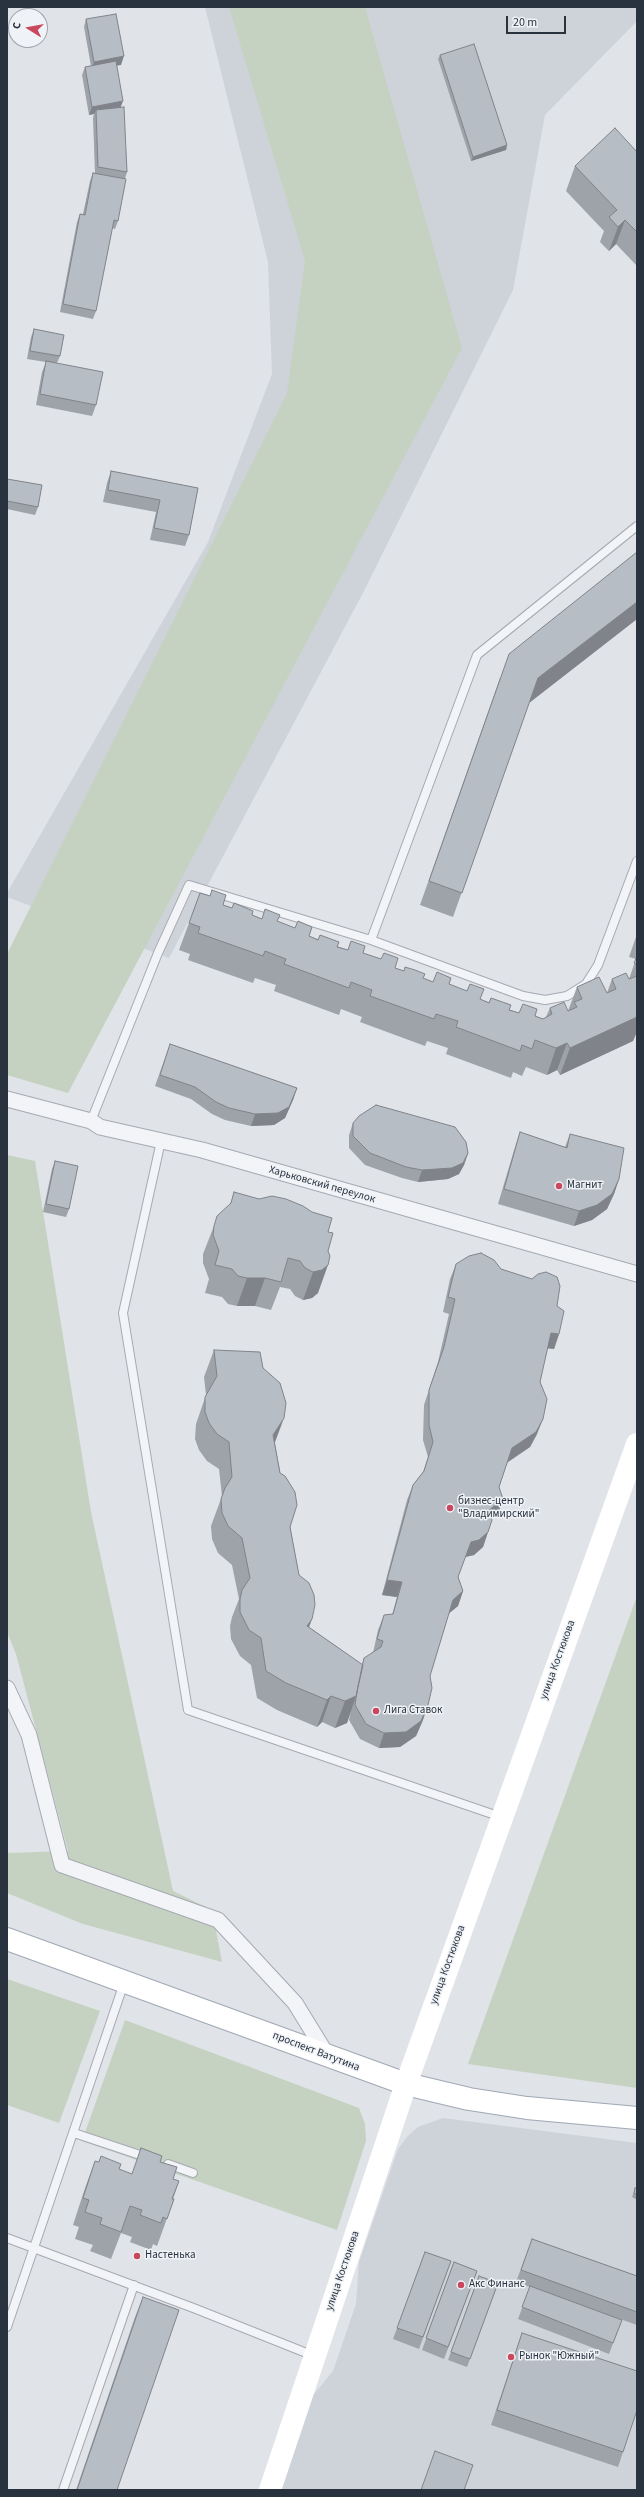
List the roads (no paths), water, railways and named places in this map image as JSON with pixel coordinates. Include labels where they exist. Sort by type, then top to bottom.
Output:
[{"type":"main road","name":"улица Костюкова","points":[[270,2490],[406,2084],[501,1817],[637,1444]]},
{"type":"main road","name":"проспект Ватутина","points":[[7,1939],[406,2084],[469,2099],[527,2108],[637,2118]]},
{"type":"street","name":"Харьковский переулок","points":[[7,1099],[91,1121],[100,1128],[202,1150],[637,1274]]},
{"type":"street","points":[[7,1688],[29,1735],[62,1865],[218,1920],[296,2003],[327,2055]]},
{"type":"lane","points":[[371,940],[477,655],[637,526]]},
{"type":"lane","points":[[91,1121],[158,953],[189,885],[371,940],[523,996],[545,1000],[567,996],[586,984],[598,965],[633,884],[637,861]]},
{"type":"lane","points":[[161,1141],[124,1313],[188,1710],[501,1817]]},
{"type":"lane","points":[[7,2327],[125,1981]]},
{"type":"lane","points":[[74,2133],[193,2173]]},
{"type":"lane","points":[[7,2238],[134,2285],[314,2356]]},
{"type":"lane","points":[[63,2490],[134,2285]]},
{"type":"place","name":"Магнит","points":[[559,1186]]},
{"type":"place","name":"бизнес-центр \"Владимирский\"","points":[[450,1508]]},
{"type":"place","name":"Лига Ставок","points":[[376,1711]]},
{"type":"place","name":"Настенька","points":[[137,2256]]},
{"type":"place","name":"Акс Финанс","points":[[461,2285]]},
{"type":"place","name":"Рынок \"Южный\"","points":[[511,2357]]}]
